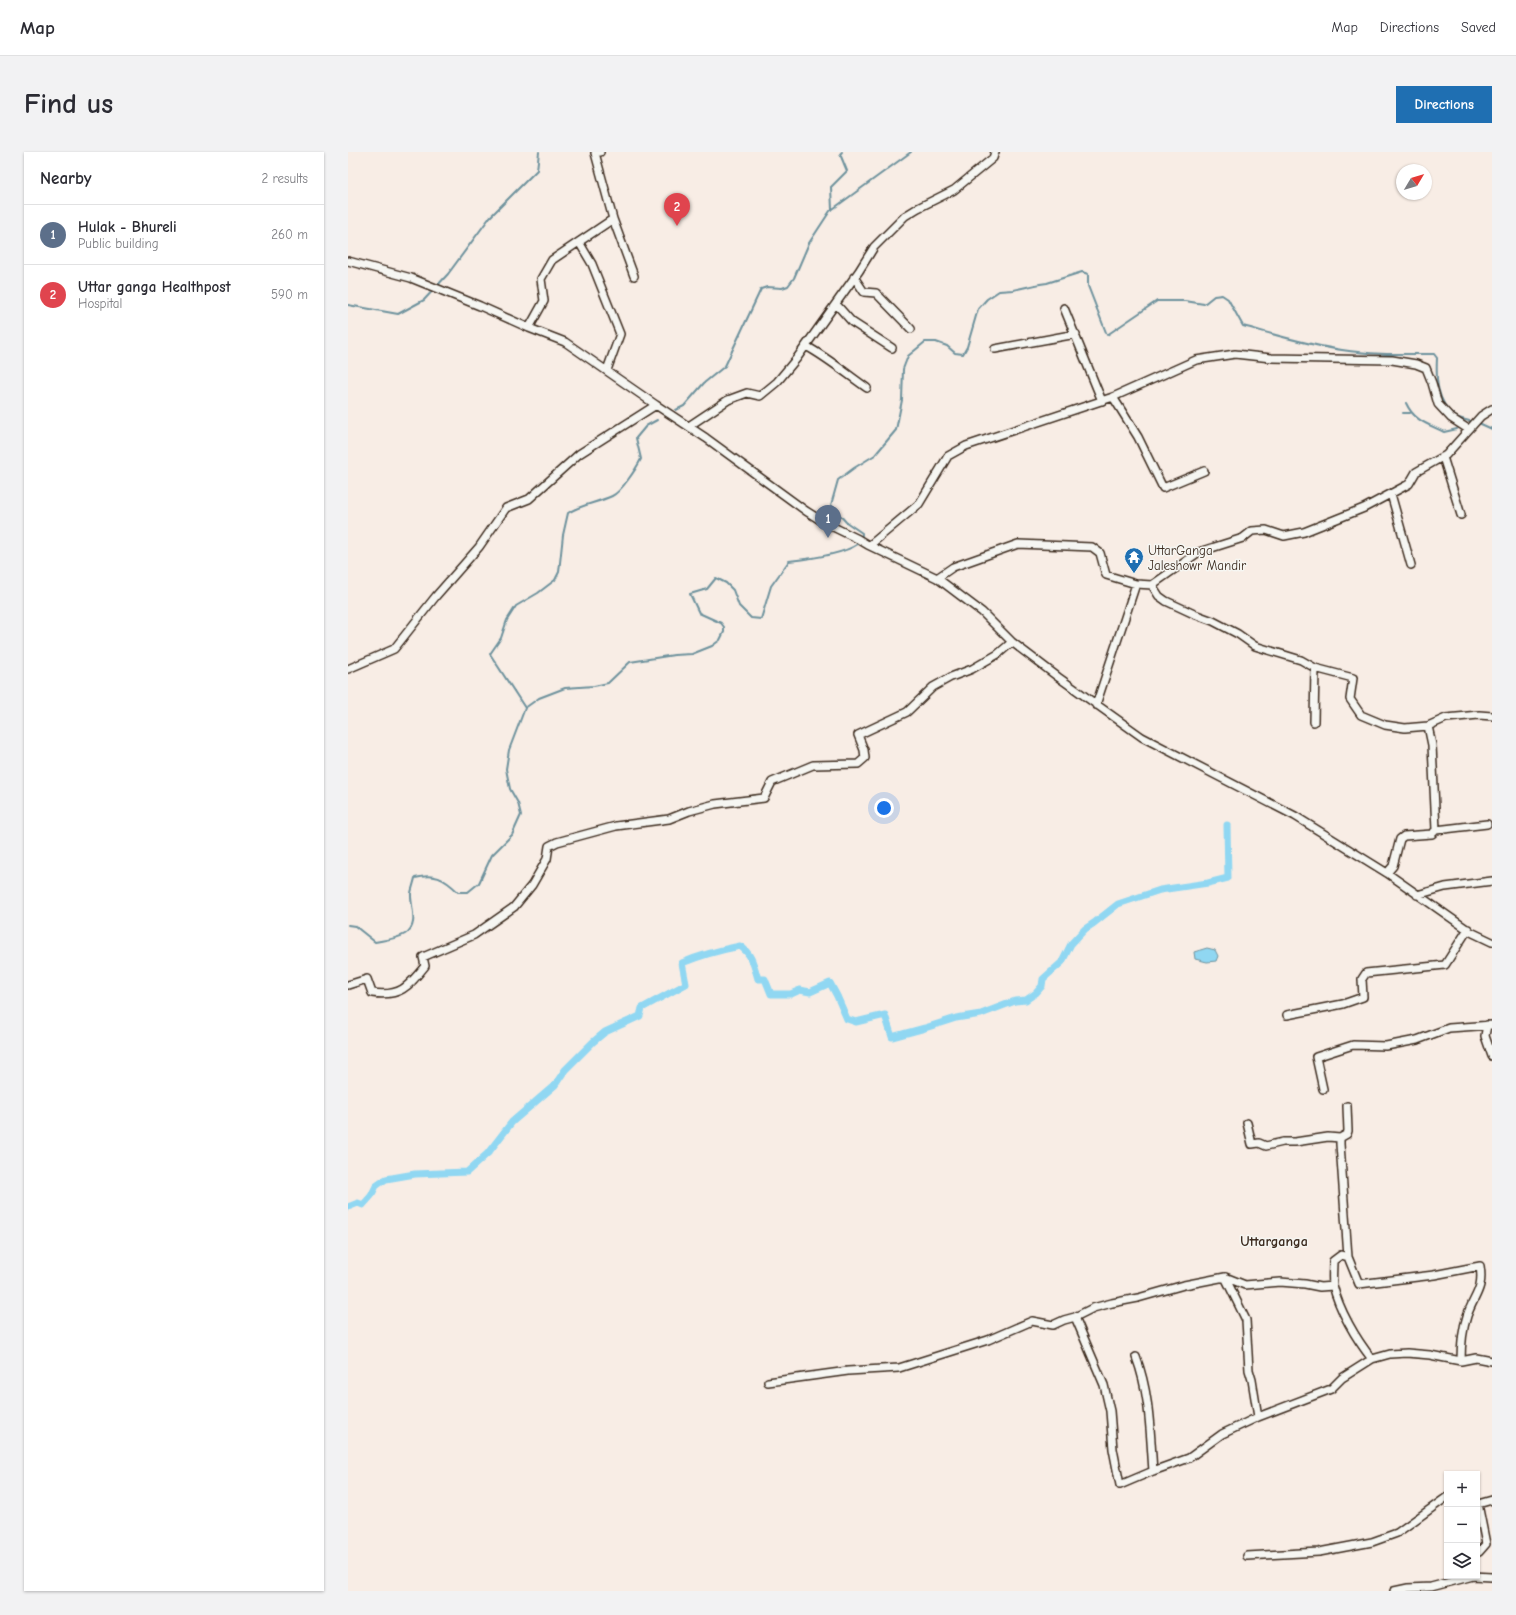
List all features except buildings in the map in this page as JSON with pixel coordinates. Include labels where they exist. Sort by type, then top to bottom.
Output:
[{"type":"street","points":[[596,152],[614,219],[634,276]]},
{"type":"street","points":[[689,426],[728,400],[747,393],[760,396],[776,382],[806,346],[874,247],[905,216],[954,190],[994,158],[995,152]]},
{"type":"street","points":[[529,328],[544,301],[541,279],[552,260],[614,219]]},
{"type":"street","points":[[579,242],[592,264],[620,334],[607,370]]},
{"type":"street","points":[[348,261],[411,278],[565,342],[689,426],[806,511],[825,523],[937,578],[982,612],[1012,642],[1096,705],[1142,737],[1295,816],[1386,873],[1468,929],[1492,942]]},
{"type":"street","points":[[854,278],[864,292],[876,293],[911,329]]},
{"type":"street","points":[[836,304],[852,322],[892,348]]},
{"type":"street","points":[[1064,308],[1076,334],[1102,401]]},
{"type":"street","points":[[995,349],[1076,334]]},
{"type":"street","points":[[806,346],[827,358],[867,388]]},
{"type":"street","points":[[869,545],[919,504],[948,456],[966,446],[1113,397],[1196,360],[1235,354],[1271,358],[1392,360],[1416,364],[1426,368],[1438,404],[1451,418],[1470,427]]},
{"type":"street","points":[[1113,397],[1138,437],[1163,488],[1204,471]]},
{"type":"street","points":[[348,669],[394,649],[436,596],[479,547],[506,508],[529,499],[580,454],[656,405]]},
{"type":"street","points":[[937,578],[953,567],[1018,544],[1092,547],[1100,553],[1106,575],[1136,584],[1152,585],[1199,552],[1243,538],[1252,531],[1266,530],[1284,536],[1304,532],[1364,508],[1409,484],[1416,472],[1443,457],[1481,416],[1492,409]]},
{"type":"street","points":[[1443,457],[1461,515]]},
{"type":"street","points":[[1390,494],[1411,565]]},
{"type":"street","points":[[1096,705],[1136,584]]},
{"type":"street","points":[[1152,585],[1159,596],[1166,601],[1213,621],[1238,634],[1255,646],[1288,655],[1315,668],[1353,678],[1350,700],[1361,715],[1385,725],[1404,728],[1428,726],[1446,718],[1479,715],[1492,716]]},
{"type":"street","points":[[348,985],[367,979],[372,993],[386,995],[404,989],[425,966],[423,957],[474,935],[514,907],[532,885],[547,859],[549,846],[557,842],[616,826],[669,819],[689,810],[715,804],[764,798],[772,782],[813,765],[858,764],[865,758],[858,735],[907,712],[933,687],[951,677],[972,669],[998,654],[1012,642]]},
{"type":"street","points":[[1314,722],[1315,668]]},
{"type":"street","points":[[1428,726],[1432,745],[1436,830]]},
{"type":"street","points":[[1386,873],[1393,866],[1400,839],[1404,836],[1432,834],[1436,830],[1486,824]]},
{"type":"street","points":[[1417,895],[1445,887],[1492,881]]},
{"type":"street","points":[[1287,1015],[1343,1004],[1363,998],[1362,979],[1366,974],[1445,965],[1468,929]]},
{"type":"street","points":[[1323,1089],[1316,1057],[1353,1045],[1386,1046],[1418,1040],[1449,1028],[1489,1025],[1485,1036],[1492,1056]]},
{"type":"street","points":[[1247,1123],[1252,1144],[1259,1143],[1266,1146],[1283,1142],[1295,1142],[1328,1137],[1340,1138],[1348,1134],[1347,1106]]},
{"type":"street","points":[[1340,1138],[1348,1256],[1359,1284],[1434,1275],[1480,1266],[1481,1286],[1467,1315],[1462,1333],[1461,1362]]},
{"type":"street","points":[[1348,1256],[1341,1256],[1333,1260],[1333,1286],[1352,1330],[1372,1359]]},
{"type":"street","points":[[768,1382],[848,1371],[899,1368],[988,1340],[1032,1321],[1053,1325],[1075,1317],[1093,1308],[1138,1298],[1184,1285],[1225,1277],[1245,1285],[1280,1282],[1320,1287],[1333,1286]]},
{"type":"street","points":[[1225,1277],[1246,1320],[1249,1370],[1258,1417]]},
{"type":"street","points":[[1075,1317],[1104,1385],[1110,1411],[1113,1450],[1120,1485],[1190,1458],[1222,1434],[1258,1417],[1331,1389],[1342,1378],[1372,1359],[1390,1354],[1407,1353],[1430,1355],[1461,1362],[1476,1358],[1492,1361]]},
{"type":"street","points":[[1136,1357],[1148,1398],[1151,1422],[1153,1471]]},
{"type":"street","points":[[1247,1556],[1319,1552],[1372,1542],[1397,1533],[1444,1499]]},
{"type":"street","points":[[1480,1503],[1492,1500]]},
{"type":"street","points":[[1478,1507],[1486,1544],[1480,1550]]},
{"type":"street","points":[[1394,1591],[1408,1588],[1431,1587],[1473,1576],[1492,1577]]},
{"type":"water","points":[[1207,948],[1215,950],[1218,956],[1216,961],[1207,962],[1195,959],[1194,952]]},
{"type":"waterway","points":[[348,305],[398,314],[424,300],[448,274],[490,217],[537,170],[539,152]]},
{"type":"waterway","points":[[832,210],[831,187],[847,171],[840,154],[842,152]]},
{"type":"waterway","points":[[676,410],[684,406],[704,383],[725,366],[761,289],[767,287],[782,288],[788,286],[794,278],[809,243],[830,211],[911,152]]},
{"type":"waterway","points":[[348,925],[355,926],[375,942],[398,937],[405,934],[412,926],[413,915],[411,893],[415,878],[428,876],[438,878],[448,883],[458,892],[468,892],[479,883],[492,855],[512,835],[521,815],[518,803],[510,789],[506,769],[509,750],[525,708],[539,698],[565,688],[594,686],[608,683],[630,662],[674,655],[692,654],[712,646],[720,640],[724,632],[724,627],[721,623],[699,613],[690,594],[707,589],[716,578],[726,583],[733,590],[739,606],[751,618],[761,619],[771,586],[789,561],[834,554],[851,548],[859,543],[862,539],[862,533],[846,522],[831,505],[838,480],[875,455],[896,430],[902,400],[903,369],[908,356],[925,342],[936,342],[947,346],[955,353],[963,354],[967,347],[978,309],[987,299],[999,291],[1013,290],[1047,283],[1082,272],[1088,274],[1088,286],[1107,335],[1157,301],[1185,301],[1204,304],[1214,296],[1222,295],[1228,299],[1243,326],[1304,343],[1353,352],[1434,354],[1437,358],[1438,389],[1444,404],[1455,416],[1472,422]]},
{"type":"waterway","points":[[1406,403],[1413,414],[1427,424],[1444,432],[1457,429]]},
{"type":"waterway","points":[[1403,413],[1410,413]]},
{"type":"waterway","points":[[525,708],[490,654],[501,638],[507,620],[516,606],[538,593],[555,580],[559,572],[563,535],[568,513],[612,496],[620,490],[641,459],[636,438],[646,426],[657,420]]},
{"type":"waterway","points":[[1477,423],[1492,429]]},
{"type":"waterway","points":[[348,1207],[358,1203],[363,1205],[371,1196],[376,1186],[386,1179],[415,1174],[467,1172],[488,1153],[512,1122],[555,1085],[565,1070],[593,1042],[605,1032],[640,1016],[642,1008],[686,984],[682,963],[711,953],[740,946],[750,957],[758,979],[765,979],[771,994],[791,994],[800,990],[810,992],[830,983],[847,1019],[856,1022],[885,1015],[892,1037],[956,1018],[981,1014],[1015,1001],[1026,1000],[1036,993],[1042,986],[1043,979],[1062,962],[1071,944],[1085,929],[1118,904],[1160,890],[1208,883],[1228,878],[1227,825]]},
{"type":"place","name":"Uttar ganga Healthpost","points":[[677,226]]},
{"type":"place","name":"Hulak - Bhureli","points":[[828,538]]},
{"type":"place","name":"UttarGanga Jaleshowr Mandir","points":[[1134,574]]},
{"type":"district","name":"Uttarganga","points":[[1274,1241]]}]
